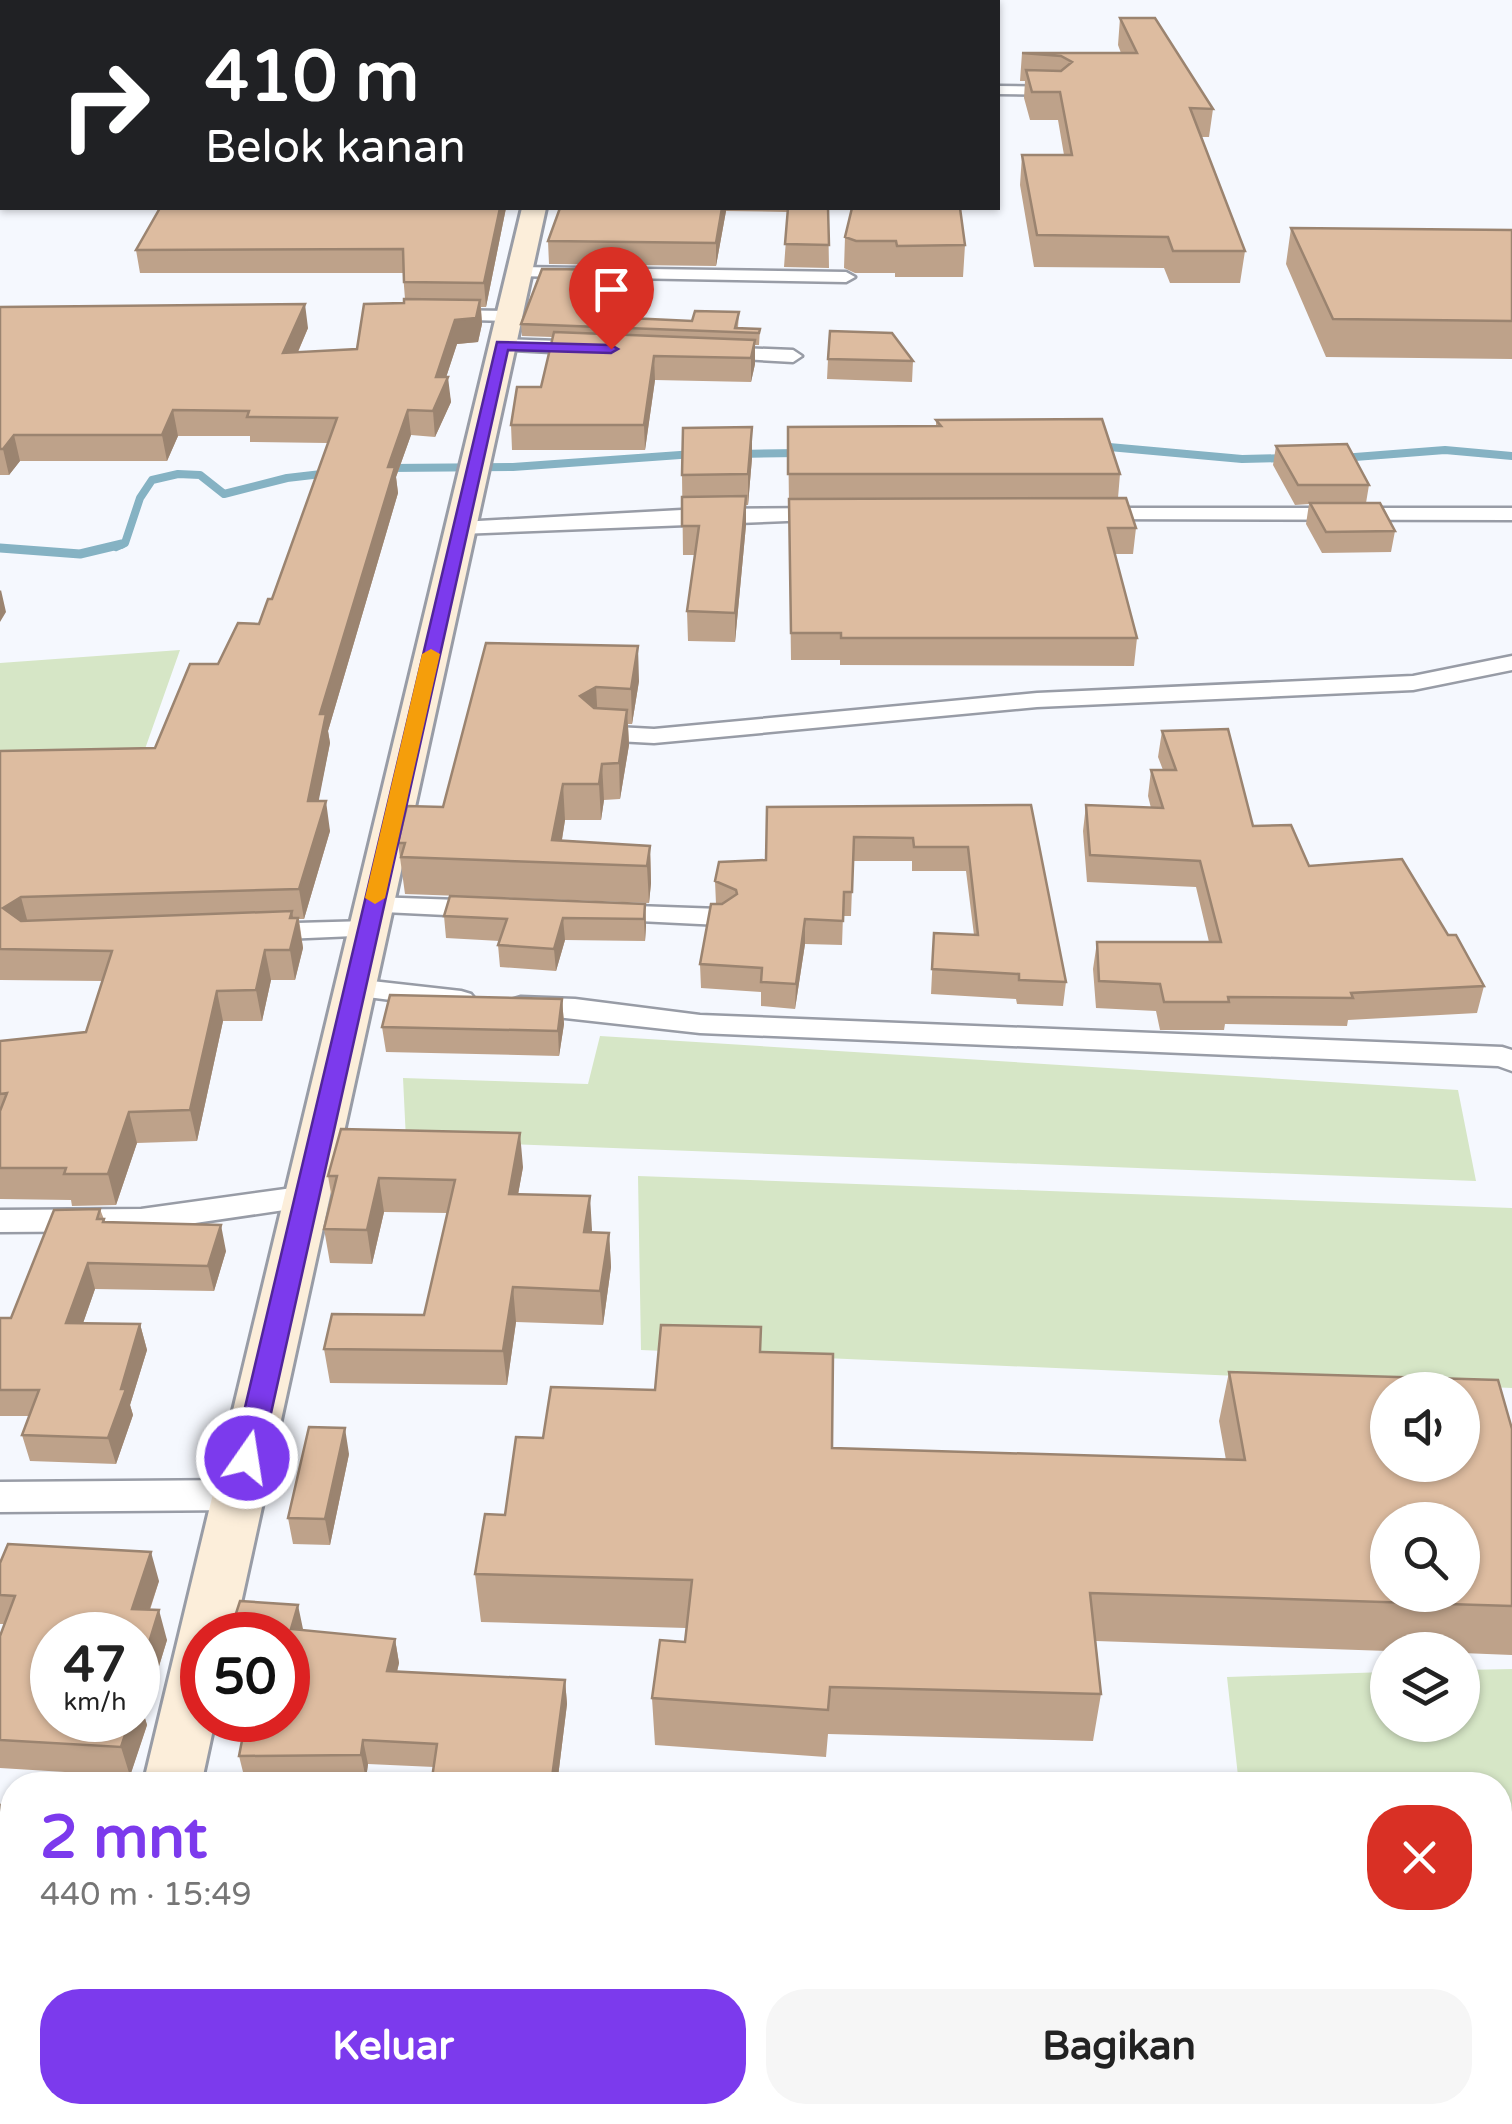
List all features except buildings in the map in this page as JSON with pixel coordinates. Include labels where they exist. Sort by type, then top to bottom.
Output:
[{"type":"main road","points":[[211,1612],[534,210]]},
{"type":"main road","points":[[175,1772],[182,1742]]},
{"type":"street","points":[[1000,90],[1060,91]]},
{"type":"street","points":[[519,272],[846,278]]},
{"type":"street","points":[[414,315],[508,316]]},
{"type":"street","points":[[502,345],[618,350]]},
{"type":"street","points":[[696,352],[793,356]]},
{"type":"street","points":[[460,528],[700,514],[856,514]]},
{"type":"street","points":[[1069,514],[1512,514]]},
{"type":"street","points":[[598,732],[654,736],[1036,700],[1413,682],[1512,662]]},
{"type":"street","points":[[228,933],[371,917],[508,909]]},
{"type":"street","points":[[586,912],[720,917]]},
{"type":"street","points":[[354,988],[700,1024],[1502,1056],[1512,1061]]},
{"type":"street","points":[[0,1221],[141,1220],[307,1197]]},
{"type":"street","points":[[0,1497],[238,1495]]},
{"type":"green space","points":[[180,650],[128,797],[0,796],[0,663]]},
{"type":"green space","points":[[600,1036],[1458,1090],[1476,1181],[406,1140],[403,1078],[588,1084]]},
{"type":"green space","points":[[638,1176],[1512,1208],[1512,1388],[1480,1387],[1480,1372],[1370,1372],[1370,1382],[641,1350]]},
{"type":"green space","points":[[1512,1669],[1512,1772],[1238,1772],[1227,1677],[1370,1673],[1370,1742],[1480,1742],[1480,1670]]},
{"type":"waterway","points":[[1098,446],[1242,459],[1288,458]]},
{"type":"waterway","points":[[1342,458],[1445,450],[1512,456]]},
{"type":"waterway","points":[[738,454],[799,453]]},
{"type":"waterway","points":[[389,468],[513,467],[694,454]]},
{"type":"waterway","points":[[116,547],[125,543],[140,498],[152,480],[178,474],[200,475],[224,494],[287,478],[330,473]]},
{"type":"waterway","points":[[0,548],[80,554],[122,544]]},
{"type":"slow traffic","points":[[375,898],[431,654]]},
{"type":"route","points":[[247,1458],[502,345],[611,349]]}]
